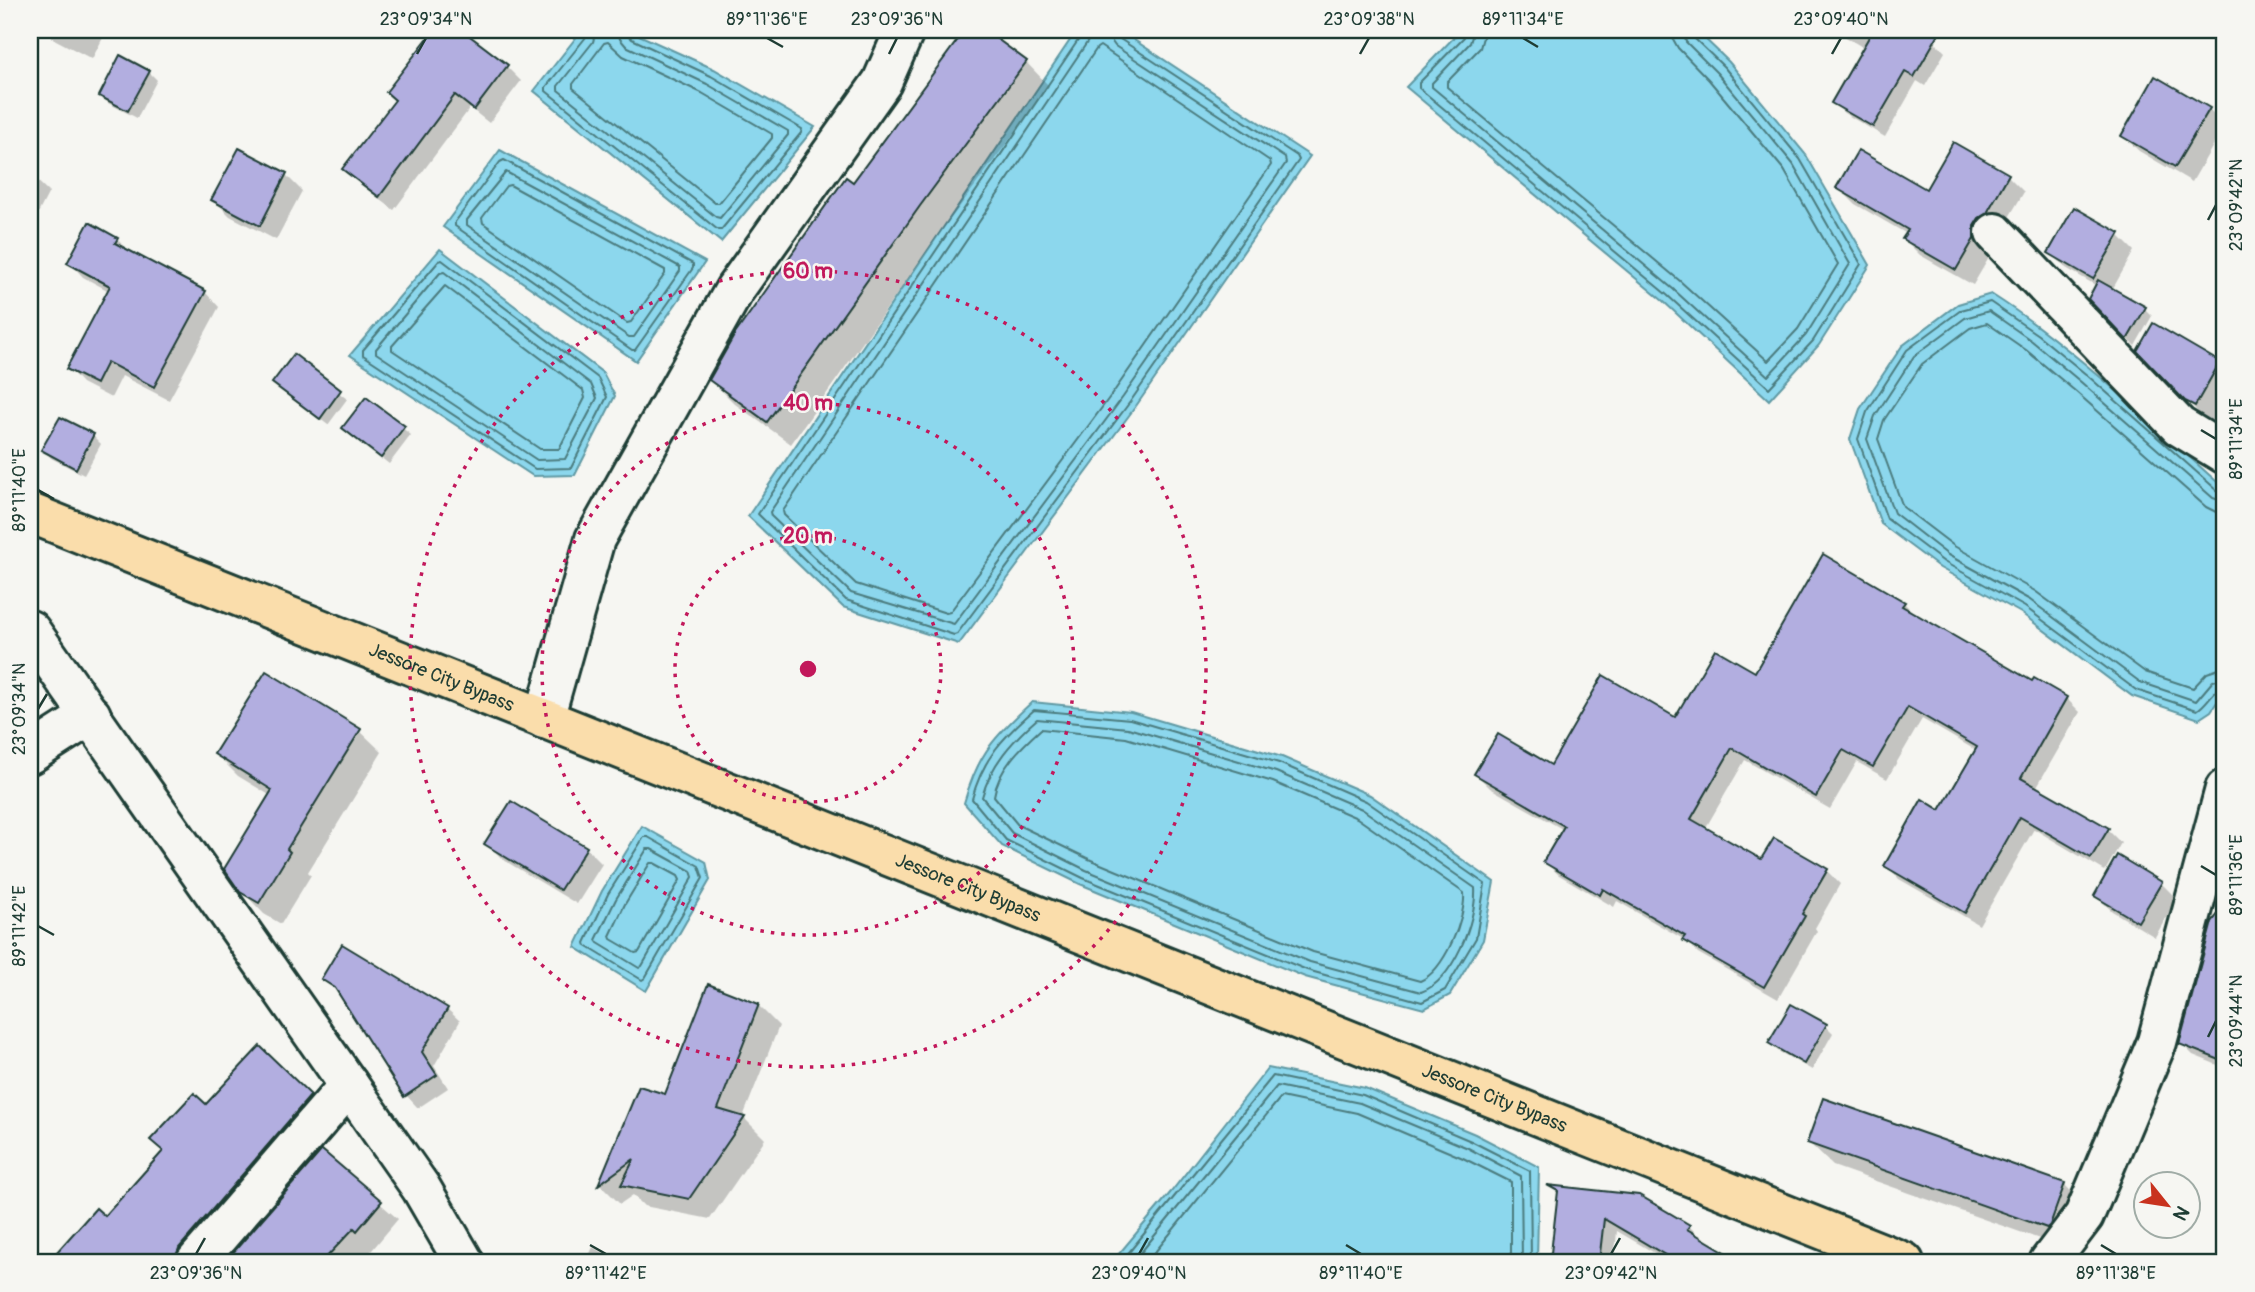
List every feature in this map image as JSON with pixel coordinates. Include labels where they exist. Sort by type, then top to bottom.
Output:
[{"type":"highway","name":"Jessore City Bypass","points":[[30,513],[1904,1262]]},
{"type":"street","points":[[544,719],[595,539],[735,289],[882,82],[905,30]]},
{"type":"street","points":[[1995,233],[2179,426],[2225,454]]},
{"type":"street","points":[[30,630],[421,1188],[464,1262]]},
{"type":"street","points":[[30,754],[91,715]]},
{"type":"street","points":[[2049,1262],[2084,1216],[2157,1042],[2225,789]]},
{"type":"street","points":[[196,1262],[349,1085]]},
{"type":"water","points":[[582,30],[628,30],[714,69],[815,127],[721,242],[534,91]]},
{"type":"water","points":[[1077,30],[1119,30],[1310,156],[1136,406],[959,644],[843,607],[748,516]]},
{"type":"water","points":[[1461,30],[1696,30],[1729,62],[1806,155],[1870,265],[1819,345],[1769,400],[1663,301],[1406,87]]},
{"type":"water","points":[[500,150],[705,262],[636,361],[443,227]]},
{"type":"water","points":[[440,249],[603,373],[615,396],[575,475],[533,476],[350,355]]},
{"type":"water","points":[[1991,294],[2023,315],[2083,362],[2225,489],[2225,690],[2211,711],[2199,719],[2132,696],[2021,613],[1940,568],[1881,524],[1850,439],[1860,409],[1902,346],[1958,304]]},
{"type":"water","points":[[1032,702],[1131,712],[1282,757],[1370,795],[1494,882],[1483,940],[1450,995],[1424,1009],[1305,977],[1080,884],[1002,846],[964,803],[975,771],[990,746]]},
{"type":"water","points":[[642,826],[706,862],[710,880],[646,991],[575,947],[602,891]]},
{"type":"water","points":[[1268,1068],[1365,1088],[1475,1134],[1539,1167],[1537,1262],[1112,1262],[1171,1192]]},
{"type":"building","points":[[434,30],[462,30],[508,65],[474,110],[455,95],[379,197],[342,169],[395,100],[386,92]]},
{"type":"building","points":[[965,30],[985,30],[1027,61],[767,422],[709,380],[735,334],[846,177],[853,182]]},
{"type":"building","points":[[1873,30],[1941,30],[1914,77],[1905,72],[1873,127],[1831,103]]},
{"type":"building","points":[[120,55],[150,71],[128,111],[99,96]]},
{"type":"building","points":[[2155,76],[2210,108],[2175,167],[2121,136]]},
{"type":"building","points":[[1953,142],[2009,174],[1987,213],[1979,218],[1974,226],[1974,239],[1956,270],[1902,239],[1908,230],[1836,188],[1858,150],[1926,189]]},
{"type":"building","points":[[239,148],[287,173],[260,226],[211,200]]},
{"type":"building","points":[[2074,207],[2120,233],[2093,279],[2048,253]]},
{"type":"building","points":[[89,222],[118,238],[115,243],[206,291],[154,387],[107,362],[96,384],[66,369],[110,286],[67,263]]},
{"type":"building","points":[[2098,280],[2146,307],[2127,340],[2088,299]]},
{"type":"building","points":[[2153,323],[2220,362],[2195,406],[2185,401],[2137,351]]},
{"type":"building","points":[[294,354],[341,390],[320,419],[272,383]]},
{"type":"building","points":[[366,397],[405,426],[381,458],[342,428]]},
{"type":"building","points":[[60,417],[94,434],[76,469],[41,450]]},
{"type":"building","points":[[1823,554],[1905,602],[1902,606],[2032,681],[2034,678],[2067,697],[2021,778],[2109,828],[2091,858],[2020,817],[1965,913],[1884,866],[1922,799],[1940,810],[1977,747],[1908,707],[1873,767],[1843,750],[1816,797],[1732,748],[1691,819],[1761,859],[1774,838],[1828,869],[1802,914],[1805,916],[1764,987],[1682,940],[1685,936],[1603,889],[1600,895],[1543,862],[1564,826],[1474,774],[1498,734],[1551,765],[1603,675],[1675,717],[1715,649],[1755,672]]},
{"type":"building","points":[[266,671],[361,729],[287,849],[290,852],[259,903],[240,892],[224,869],[272,790],[214,754]]},
{"type":"building","points":[[511,801],[587,847],[560,890],[484,844]]},
{"type":"building","points":[[2117,855],[2162,882],[2138,922],[2094,896]]},
{"type":"building","points":[[2225,905],[2225,1062],[2179,1044],[2212,922]]},
{"type":"building","points":[[342,944],[448,1008],[422,1052],[437,1075],[404,1097],[335,988],[321,979]]},
{"type":"building","points":[[708,984],[759,1004],[718,1109],[745,1117],[689,1199],[621,1185],[634,1159],[598,1185],[639,1086],[665,1094]]},
{"type":"building","points":[[1791,1004],[1827,1024],[1804,1064],[1768,1043]]},
{"type":"building","points":[[260,1046],[311,1095],[179,1248],[175,1262],[48,1262],[96,1208],[105,1216],[163,1151],[150,1140],[194,1093],[206,1104]]},
{"type":"building","points":[[1823,1098],[2065,1183],[2050,1225],[2047,1228],[1807,1143]]},
{"type":"building","points":[[322,1150],[382,1201],[357,1231],[354,1228],[322,1262],[225,1262]]},
{"type":"building","points":[[1547,1185],[1639,1195],[1690,1225],[1687,1229],[1742,1262],[1677,1262],[1604,1219],[1599,1262],[1550,1262],[1558,1191]]}]
